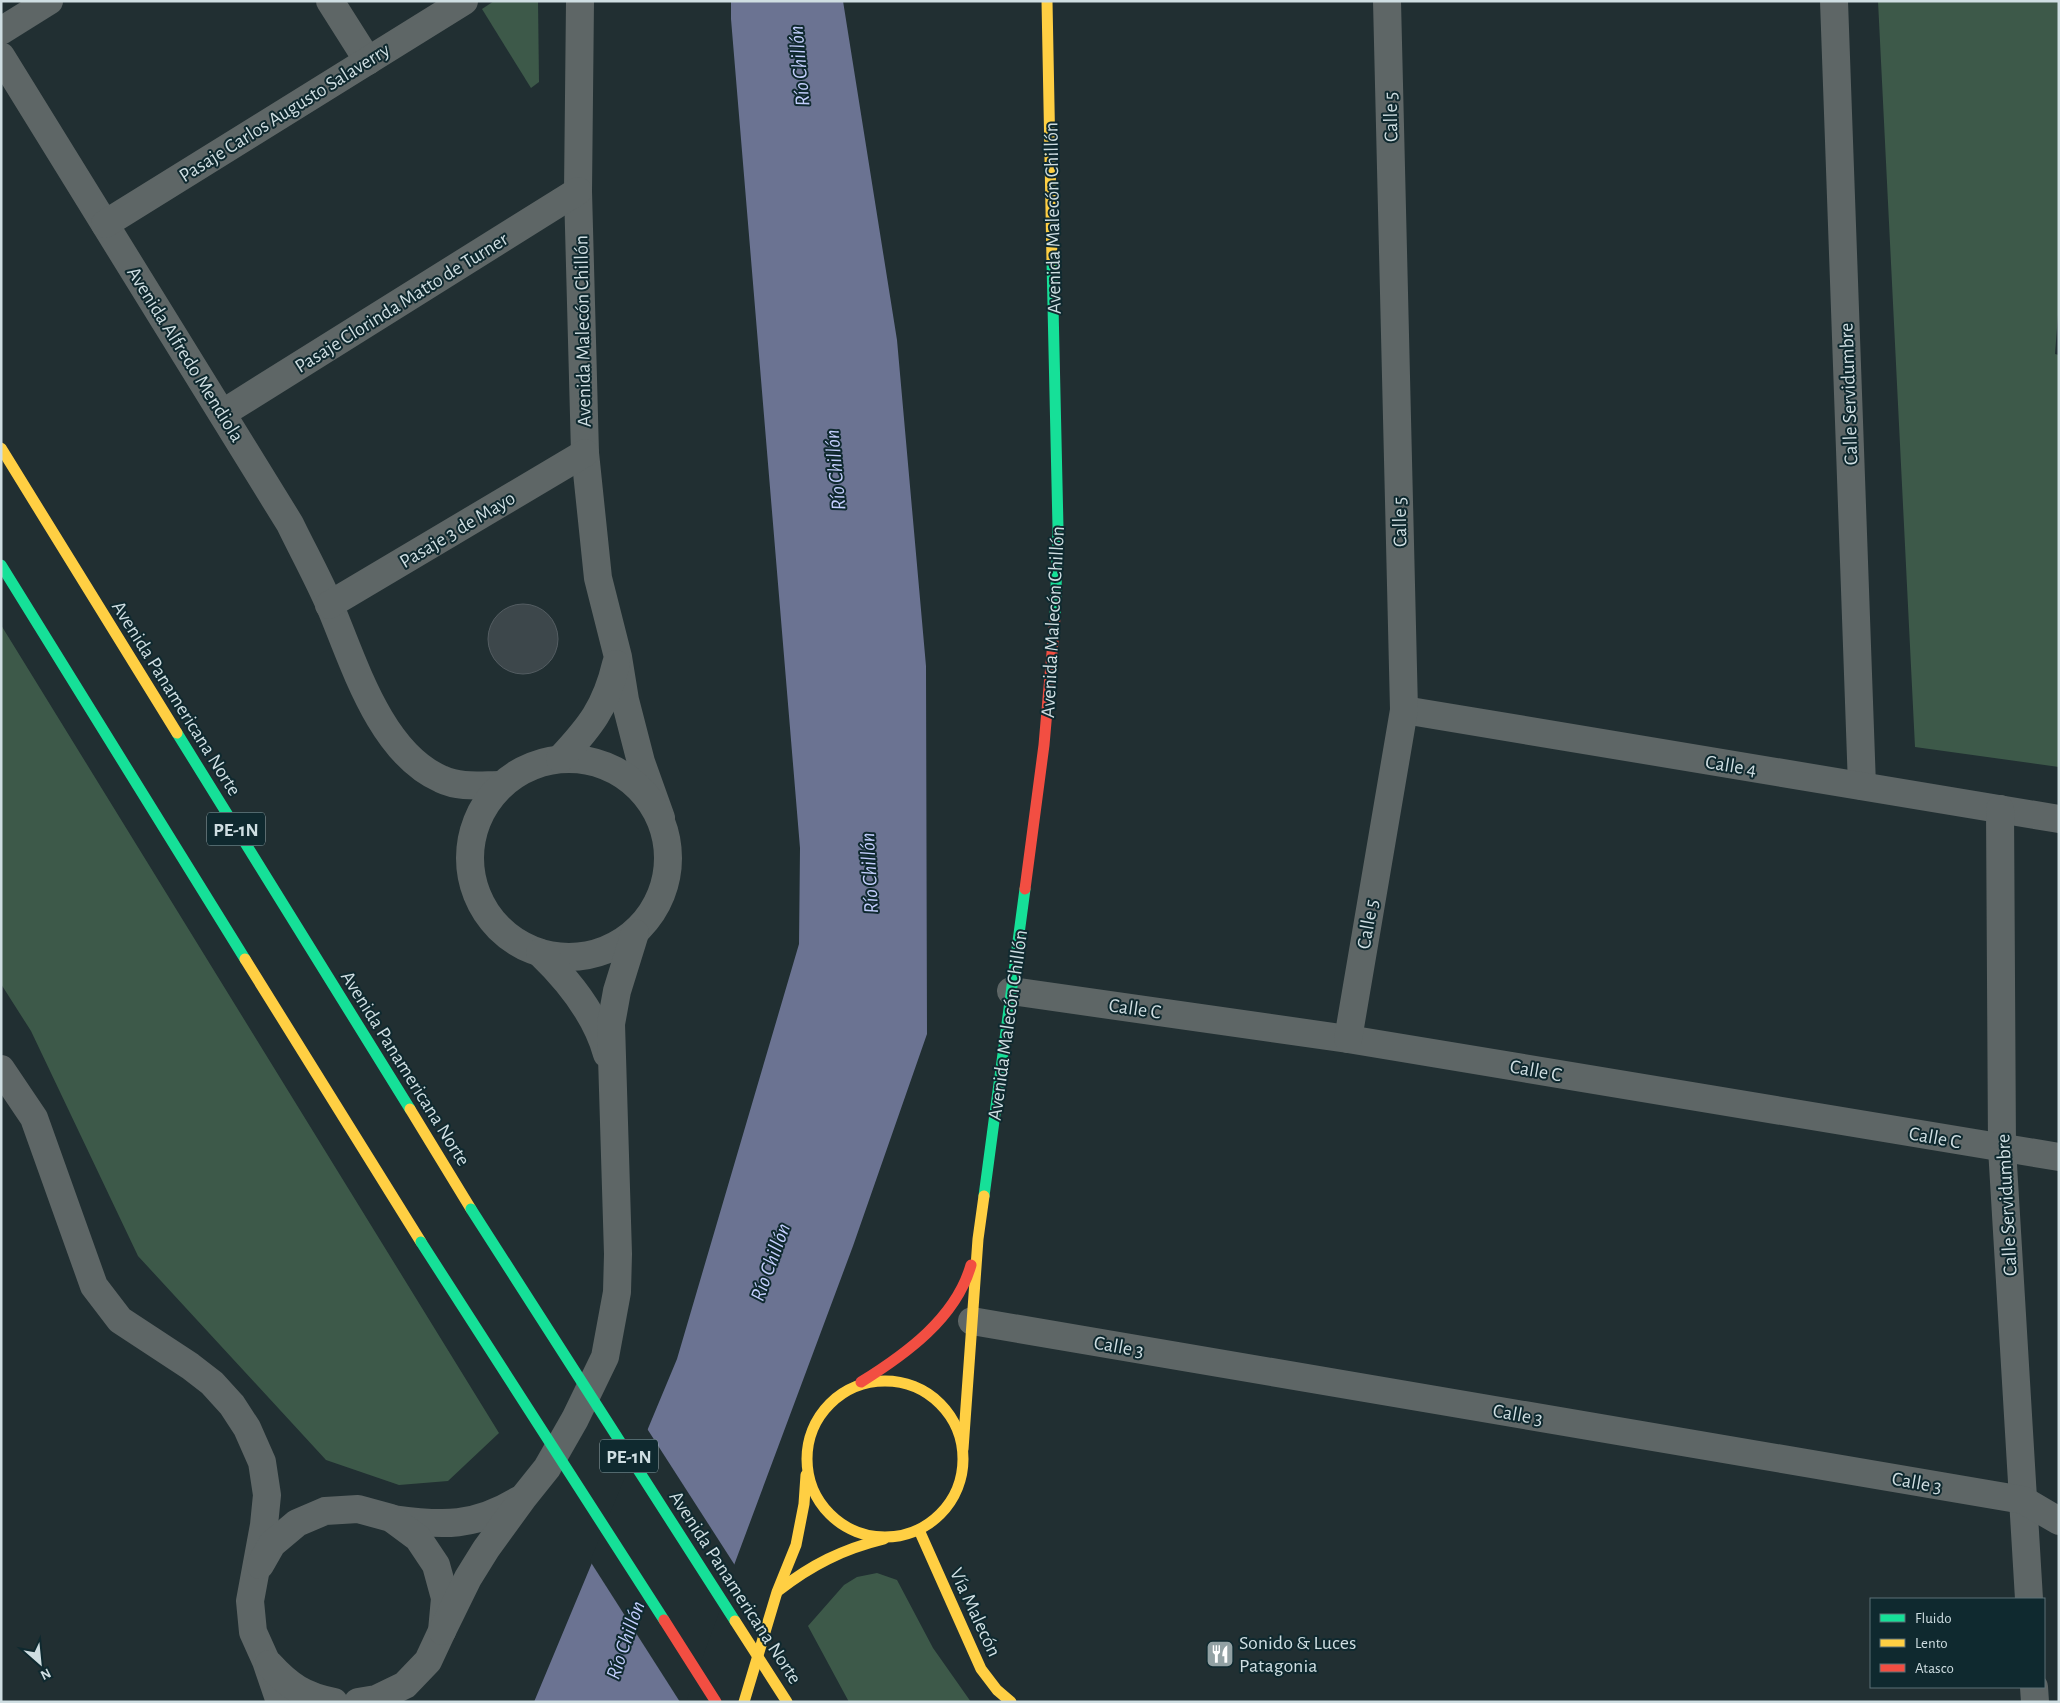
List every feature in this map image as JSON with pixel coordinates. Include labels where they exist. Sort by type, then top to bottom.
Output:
[{"type":"main road","name":"Avenida Malecón Chillón","points":[[963,1448],[978,1239],[1044,745],[1055,615],[1058,528],[1048,1]]},
{"type":"main road","name":"Avenida Panamericana Norte","points":[[1,448],[471,1209],[787,1702]]},
{"type":"main road","name":"PE-1N","points":[[1,565],[420,1242],[716,1702]]},
{"type":"main road","name":"Avenida Malecón Chillón","points":[[851,1388],[905,1354],[924,1337],[942,1316],[959,1292],[970,1269],[978,1239]]},
{"type":"main road","points":[[744,1702],[777,1592],[798,1538],[804,1504],[808,1444],[816,1421],[831,1401],[851,1388],[875,1380],[900,1381],[923,1390],[942,1404],[957,1424],[963,1448],[962,1473],[954,1496],[939,1516],[919,1530],[861,1544],[817,1562],[800,1572],[777,1592]]},
{"type":"main road","points":[[807,1468],[814,1492],[827,1513],[847,1528],[870,1536],[895,1536]]},
{"type":"main road","name":"Vía Malecón","points":[[919,1530],[945,1592],[981,1668],[997,1690],[1011,1702]]},
{"type":"street","points":[[1,31],[49,1]]},
{"type":"street","points":[[330,1],[368,61]]},
{"type":"street","name":"Pasaje Carlos Augusto Salaverry","points":[[105,224],[464,1]]},
{"type":"street","name":"Avenida Malecón Chillón","points":[[580,1],[578,191],[585,453],[598,578],[641,762],[661,818]]},
{"type":"street","name":"Calle 5","points":[[1348,1039],[1404,710],[1387,1]]},
{"type":"street","name":"Calle Servidumbre","points":[[1834,1],[1862,786]]},
{"type":"street","name":"Avenida Alfredo Mendiola","points":[[1,56],[290,524],[329,605],[372,706],[386,727],[403,751],[440,779],[461,786],[501,785]]},
{"type":"street","name":"Pasaje Clorinda Matto de Turner","points":[[223,413],[578,191]]},
{"type":"street","name":"Pasaje 3 de Mayo","points":[[329,605],[585,453]]},
{"type":"street","name":"Avenida Malecón Chillón","points":[[560,759],[584,734],[600,710],[611,683],[618,657]]},
{"type":"street","name":"Calle 4","points":[[1404,710],[2059,820]]},
{"type":"street","points":[[560,759],[591,760],[620,772],[644,792],[661,818],[668,848],[667,880],[655,909],[635,933],[608,950],[574,958],[540,953],[509,938],[485,913],[471,881],[469,847],[479,813],[501,785],[530,766],[560,759]]},
{"type":"street","name":"Calle Servidumbre","points":[[2000,809],[2002,1148],[2029,1598]]},
{"type":"street","points":[[358,1702],[396,1694],[428,1662],[468,1578],[523,1498],[547,1468],[575,1419],[605,1358],[617,1292],[618,1254],[611,1024],[616,991],[635,933]]},
{"type":"street","points":[[540,953],[570,986],[591,1016],[606,1052],[613,1083]]},
{"type":"street","name":"Calle C","points":[[1011,991],[1348,1039],[2059,1157]]},
{"type":"street","points":[[1,1069],[34,1118],[94,1286],[120,1320],[190,1366],[212,1383],[232,1405],[247,1428],[262,1462],[267,1495],[250,1601],[253,1632],[266,1661],[280,1702]]},
{"type":"street","name":"Calle 3","points":[[972,1321],[2023,1500],[2059,1521]]},
{"type":"street","points":[[256,1570],[272,1544],[296,1523],[325,1511],[358,1509],[391,1518],[450,1524],[477,1519],[502,1511],[523,1498]]},
{"type":"street","points":[[391,1518],[418,1538],[436,1565],[445,1598],[442,1631]]},
{"type":"street","points":[[266,1661],[287,1683],[314,1698],[334,1702]]},
{"type":"street","points":[[2034,1688],[2035,1702]]},
{"type":"green space","points":[[494,1],[538,1],[539,82],[531,88],[482,9]]},
{"type":"green space","points":[[1878,1],[2059,1],[2059,302],[2055,354],[2059,355],[2059,767],[1915,747]]},
{"type":"green space","points":[[1,625],[499,1433],[448,1481],[399,1485],[326,1460],[138,1256],[31,1031],[1,984]]},
{"type":"green space","points":[[877,1573],[897,1580],[933,1648],[971,1702],[849,1702],[808,1626],[844,1585],[857,1577]]},
{"type":"water","name":"Río Chillón","points":[[731,1],[843,1],[897,340],[926,666],[927,1034],[853,1246],[683,1702],[534,1702],[677,1359],[799,944],[800,848]]},
{"type":"pier","points":[[646,1427],[736,1567],[686,1702],[680,1702],[590,1561]]},
{"type":"building","points":[[523,604],[536,607],[548,614],[555,626],[558,639],[555,652],[548,664],[536,671],[523,674],[510,671],[498,664],[491,652],[488,639],[491,626],[498,614],[510,607]]},
{"type":"traffic: fast","points":[[1052,261],[1058,528],[1055,618]]},
{"type":"traffic: fast","points":[[1,565],[245,959]]},
{"type":"traffic: fast","points":[[177,733],[410,1109]]},
{"type":"traffic: fast","points":[[984,1196],[1025,889]]},
{"type":"traffic: fast","points":[[471,1209],[735,1621]]},
{"type":"traffic: fast","points":[[421,1242],[664,1620]]},
{"type":"traffic: slow","points":[[1047,1],[1052,261]]},
{"type":"traffic: slow","points":[[1,448],[177,733]]},
{"type":"traffic: slow","points":[[245,959],[421,1242]]},
{"type":"traffic: slow","points":[[410,1109],[471,1209]]},
{"type":"traffic: slow","points":[[963,1449],[978,1239],[984,1196]]},
{"type":"traffic: slow","points":[[877,1381],[893,1381],[908,1384],[922,1390],[945,1409],[954,1422],[960,1436],[963,1459],[962,1474],[954,1496],[935,1519],[922,1528],[908,1534],[893,1537],[877,1537],[862,1534],[848,1528],[825,1509],[816,1496],[810,1482],[807,1467],[807,1451],[810,1436],[816,1422],[835,1399],[848,1390],[862,1384],[877,1381]]},
{"type":"traffic: slow","points":[[744,1702],[777,1592],[796,1545],[804,1504],[806,1475]]},
{"type":"traffic: slow","points":[[919,1530],[981,1669],[997,1690],[1011,1702]]},
{"type":"traffic: slow","points":[[778,1591],[803,1573],[828,1559],[884,1539]]},
{"type":"traffic: slow","points":[[735,1621],[787,1702]]},
{"type":"traffic: jam","points":[[1025,889],[1044,745],[1055,618]]},
{"type":"traffic: jam","points":[[861,1382],[912,1347],[927,1333],[954,1302],[964,1284],[971,1265]]},
{"type":"traffic: jam","points":[[664,1620],[716,1702]]},
{"type":"place","name":"Sonido & Luces Patagonia","points":[[1220,1654]]}]
